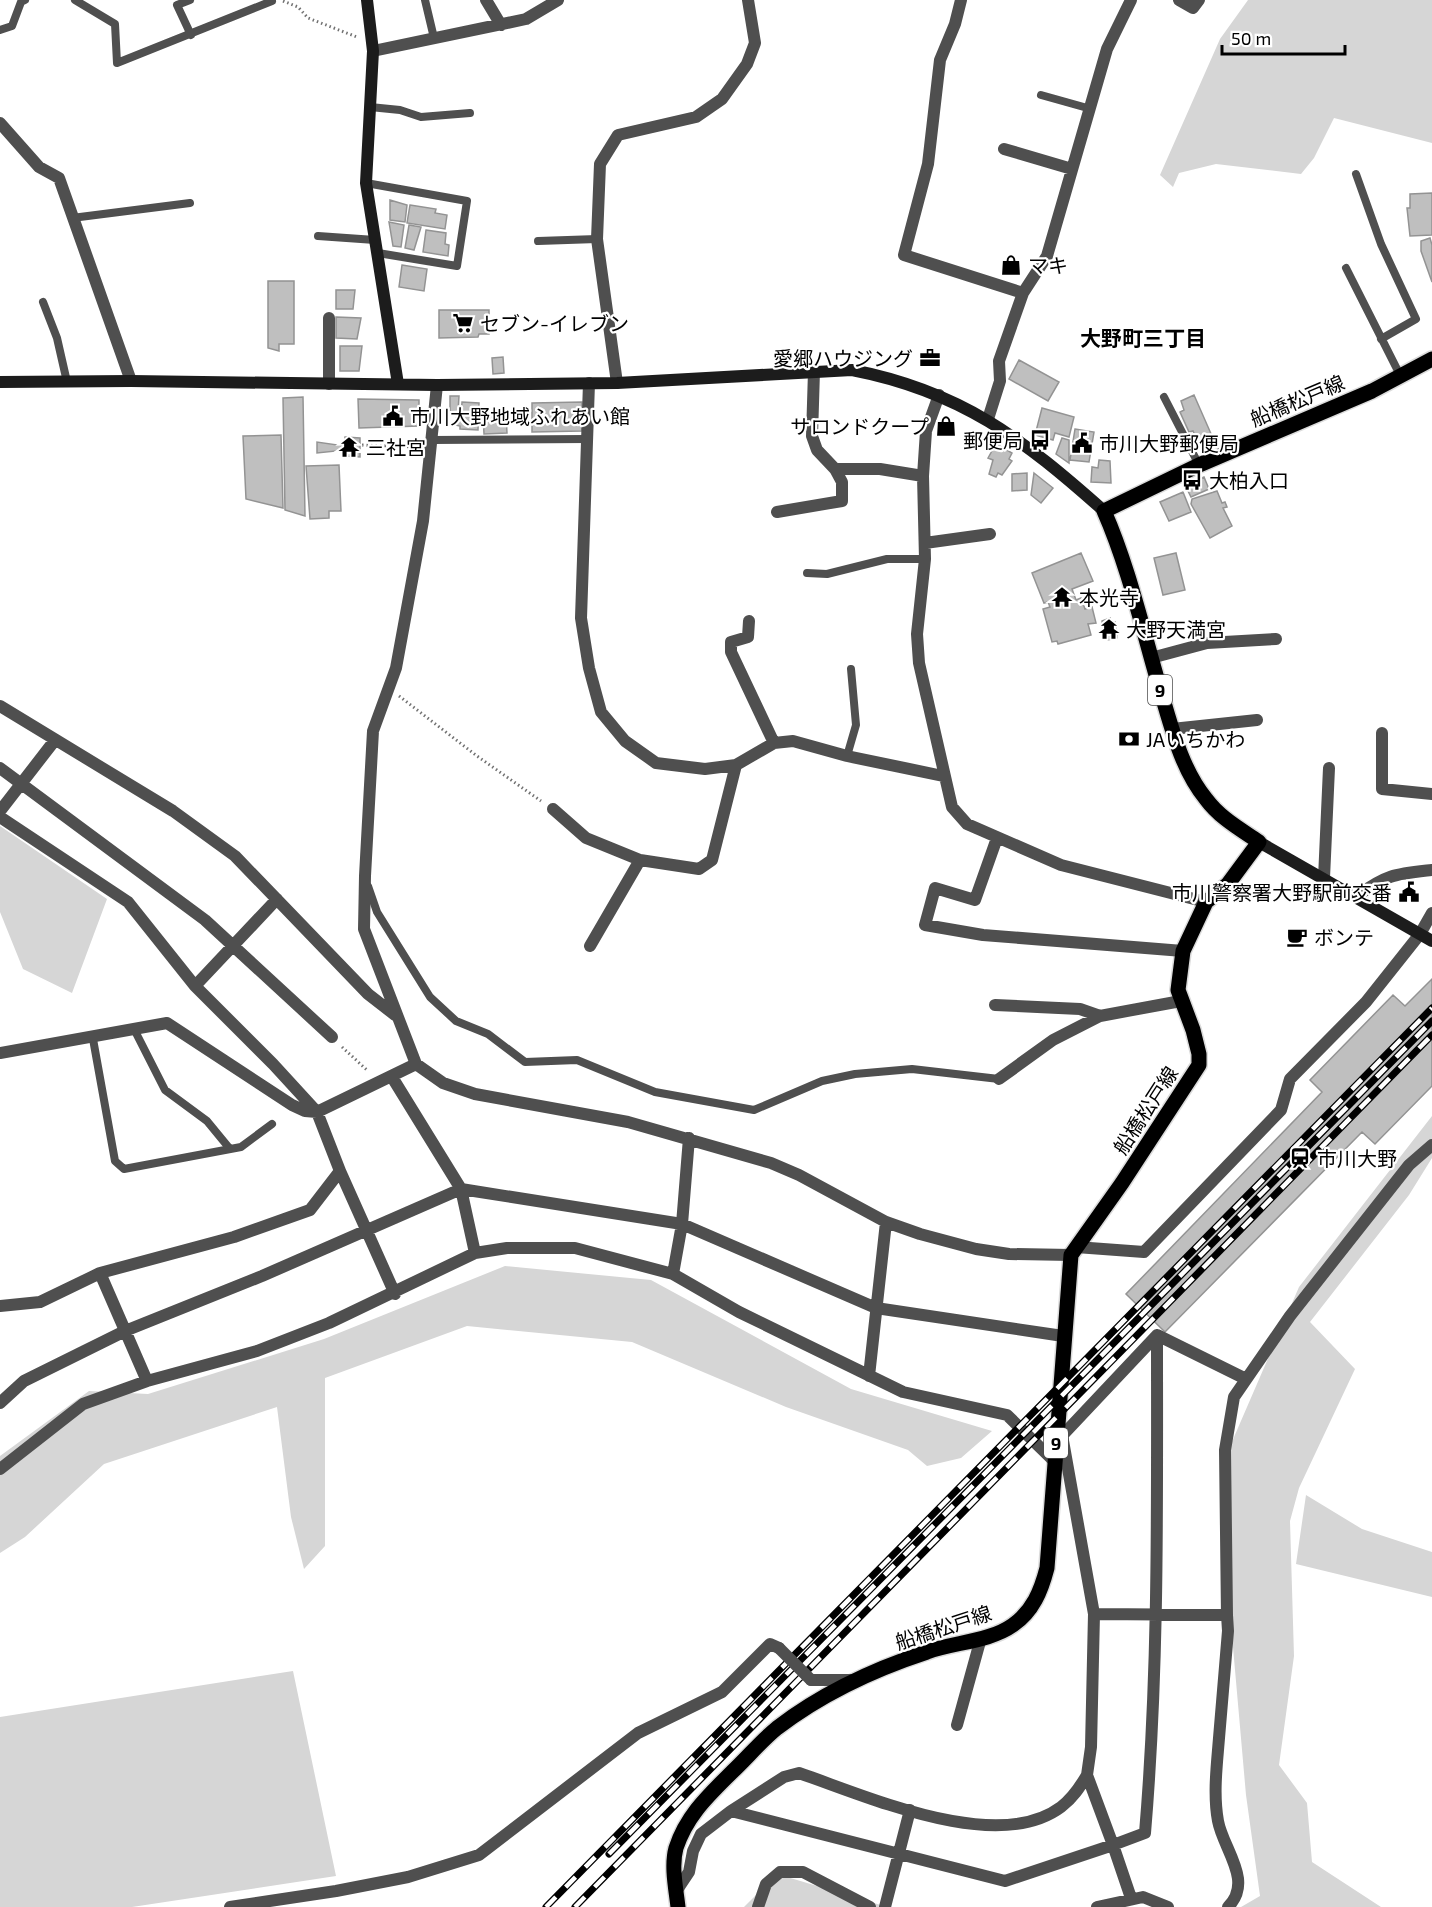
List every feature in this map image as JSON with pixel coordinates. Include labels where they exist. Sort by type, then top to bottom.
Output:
[{"type":"main road","name":"船橋松戸線","points":[[1104,511],[1199,465],[1401,377],[1432,359]]},
{"type":"main road","name":"9","points":[[1104,511],[1120,552],[1150,658],[1186,765],[1207,800],[1225,819],[1260,842]]},
{"type":"main road","name":"船橋松戸線","points":[[678,1907],[675,1851],[696,1807],[776,1729],[813,1703],[859,1680],[926,1652],[1001,1632],[1015,1624],[1031,1609],[1042,1588],[1047,1568],[1053,1460],[1059,1439],[1064,1336],[1073,1251],[1122,1183],[1199,1065],[1199,1054],[1181,1001],[1178,976],[1183,951],[1206,902],[1228,884],[1260,842]]},
{"type":"street","points":[[367,0],[373,47],[366,183],[398,384]]},
{"type":"street","points":[[486,0],[501,25]]},
{"type":"street","points":[[373,47],[526,20],[558,0]]},
{"type":"street","points":[[617,382],[597,239],[600,164],[618,135],[696,117],[722,99],[747,64],[754,43],[748,0]]},
{"type":"street","points":[[961,0],[955,24],[940,60],[928,164],[904,255],[1023,293]]},
{"type":"street","points":[[988,419],[1000,381],[999,361],[1023,293],[1047,256],[1107,49],[1131,0]]},
{"type":"street","points":[[1179,0],[1192,8],[1199,0]]},
{"type":"street","points":[[0,124],[39,167],[59,178],[130,381]]},
{"type":"street","points":[[1004,149],[1072,169]]},
{"type":"street","points":[[328,384],[329,318]]},
{"type":"street","points":[[777,512],[842,501],[842,482],[835,469],[817,450],[812,436],[814,370]]},
{"type":"street","points":[[0,382],[130,381],[437,385],[590,383],[814,370],[852,370],[891,378],[939,395],[988,419],[1054,467],[1104,511]]},
{"type":"street","points":[[590,383],[581,618],[589,668],[602,712],[625,741],[656,762],[705,769],[736,765],[774,742],[793,741],[847,756],[943,776]]},
{"type":"street","points":[[437,385],[423,521],[396,668],[373,731],[364,929],[416,1064],[443,1083],[475,1094],[628,1122],[689,1138],[799,1174],[886,1222],[976,1249],[1009,1254],[1073,1251],[1144,1252],[1281,1110],[1290,1079],[1366,1002],[1420,934],[1432,913]]},
{"type":"street","points":[[939,395],[926,431],[923,476],[925,559],[917,634],[919,663],[943,776],[952,807],[967,824],[1061,865],[1206,902]]},
{"type":"street","points":[[835,469],[880,469],[923,476]]},
{"type":"street","points":[[925,543],[990,534]]},
{"type":"street","points":[[749,621],[748,637],[731,642],[731,652],[774,742]]},
{"type":"street","points":[[1150,658],[1207,643],[1276,639]]},
{"type":"street","points":[[0,706],[173,811],[235,856],[368,994],[396,1016]]},
{"type":"street","points":[[1172,729],[1257,720]]},
{"type":"street","points":[[1382,733],[1382,789],[1432,794]]},
{"type":"street","points":[[0,811],[55,740]]},
{"type":"street","points":[[553,809],[585,838],[640,860],[699,869],[712,860],[736,765]]},
{"type":"street","points":[[0,768],[20,786],[205,920],[332,1038]]},
{"type":"street","points":[[1324,878],[1329,768]]},
{"type":"street","points":[[0,817],[128,902],[195,986],[317,1112],[340,1171],[395,1294]]},
{"type":"street","points":[[998,838],[975,900],[935,888],[925,925],[1019,939],[1183,951]]},
{"type":"street","points":[[1260,842],[1432,941]]},
{"type":"street","points":[[590,946],[640,860]]},
{"type":"street","points":[[1357,896],[1380,879],[1402,873],[1432,870]]},
{"type":"street","points":[[195,986],[277,899]]},
{"type":"street","points":[[999,1079],[1053,1040],[1100,1016],[1181,1001]]},
{"type":"street","points":[[995,1005],[1080,1009],[1100,1016]]},
{"type":"street","points":[[0,1053],[93,1039],[167,1023],[304,1112],[317,1112],[416,1064]]},
{"type":"street","points":[[392,1077],[461,1189],[475,1253]]},
{"type":"street","points":[[673,1274],[682,1224],[689,1138]]},
{"type":"street","points":[[1228,1907],[1235,1900],[1239,1883],[1230,1850],[1218,1822],[1216,1772],[1228,1631],[1225,1450],[1234,1397],[1290,1316],[1409,1165],[1432,1145]]},
{"type":"street","points":[[0,1306],[40,1302],[100,1273],[234,1237],[310,1210],[340,1171]]},
{"type":"street","points":[[0,1403],[24,1381],[125,1331],[262,1276],[461,1189],[682,1224],[876,1308],[1064,1336]]},
{"type":"street","points":[[869,1376],[886,1222]]},
{"type":"street","points":[[0,1469],[83,1404],[147,1381],[257,1351],[395,1294],[475,1253],[507,1248],[575,1248],[673,1274],[739,1312],[903,1392],[1006,1415],[1053,1460]]},
{"type":"street","points":[[100,1273],[147,1381]]},
{"type":"street","points":[[1157,1335],[1246,1379]]},
{"type":"street","points":[[1131,1898],[1088,1775],[1091,1747],[1094,1614],[1059,1439],[1157,1335]]},
{"type":"street","points":[[731,1811],[1005,1881],[1145,1833],[1154,1730],[1158,1615],[1157,1335]]},
{"type":"street","points":[[1094,1614],[1227,1614]]},
{"type":"street","points":[[957,1725],[981,1638]]},
{"type":"street","points":[[230,1907],[336,1891],[408,1877],[479,1855],[638,1733],[722,1692],[770,1644],[779,1648],[811,1680],[859,1680]]},
{"type":"street","points":[[676,1890],[689,1872],[693,1851],[702,1834],[731,1811],[784,1777],[799,1773],[910,1810],[959,1823],[994,1826],[1028,1822],[1061,1807],[1076,1793],[1088,1775]]},
{"type":"street","points":[[885,1907],[910,1810]]},
{"type":"street","points":[[758,1907],[766,1884],[780,1872],[802,1872],[870,1907]]},
{"type":"street","points":[[1097,1907],[1143,1897],[1168,1907]]},
{"type":"lane","points":[[0,30],[12,26],[21,2],[25,0]]},
{"type":"lane","points":[[75,0],[115,24],[117,63],[272,1]]},
{"type":"lane","points":[[190,0],[177,5],[191,34]]},
{"type":"lane","points":[[425,0],[434,38]]},
{"type":"lane","points":[[1041,95],[1091,109]]},
{"type":"lane","points":[[370,107],[399,110],[421,117],[470,113]]},
{"type":"lane","points":[[1356,174],[1381,244],[1416,319],[1381,339]]},
{"type":"lane","points":[[366,183],[467,201],[458,266],[378,253]]},
{"type":"lane","points":[[72,218],[190,203]]},
{"type":"lane","points":[[318,236],[375,240]]},
{"type":"lane","points":[[538,241],[597,239]]},
{"type":"lane","points":[[1346,268],[1401,377]]},
{"type":"lane","points":[[44,303],[57,338],[67,382]]},
{"type":"lane","points":[[1164,397],[1199,465]]},
{"type":"lane","points":[[432,443],[588,440]]},
{"type":"lane","points":[[807,573],[827,574],[887,559],[925,559]]},
{"type":"lane","points":[[847,756],[856,725],[851,669]]},
{"type":"lane","points":[[365,876],[377,912],[430,997],[456,1021],[488,1034],[525,1062],[577,1060],[655,1092],[754,1110],[822,1081],[855,1074],[912,1069],[999,1079]]},
{"type":"lane","points":[[135,1031],[165,1090],[207,1121],[230,1149]]},
{"type":"lane","points":[[93,1039],[115,1161],[124,1169],[242,1147],[272,1124]]},
{"type":"path","points":[[272,1],[281,0],[298,7],[308,18],[373,47]]},
{"type":"path","points":[[362,445],[432,443]]},
{"type":"path","points":[[388,688],[477,756],[553,809]]},
{"type":"path","points":[[332,1038],[380,1082]]},
{"type":"shaded area","points":[[1248,0],[1432,0],[1432,143],[1334,118],[1314,158],[1301,174],[1216,164],[1179,173],[1173,187],[1160,175],[1220,39]]},
{"type":"shaded area","points":[[0,826],[107,899],[72,993],[23,969],[0,912]]},
{"type":"shaded area","points":[[1432,1116],[1432,1158],[1409,1195],[1310,1322],[1355,1369],[1299,1488],[1290,1521],[1294,1656],[1279,1765],[1307,1803],[1312,1862],[1381,1907],[1241,1907],[1260,1896],[1246,1795],[1230,1613],[1231,1444],[1299,1287]]},
{"type":"shaded area","points":[[505,1266],[651,1280],[851,1389],[992,1431],[961,1458],[927,1466],[908,1450],[786,1407],[632,1342],[467,1326],[325,1378],[325,1546],[304,1569],[291,1517],[277,1407],[104,1464],[25,1537],[0,1553],[0,1456],[89,1391],[148,1394],[324,1339]]},
{"type":"shaded area","points":[[1306,1495],[1362,1529],[1432,1552],[1432,1597],[1296,1564]]},
{"type":"shaded area","points":[[293,1671],[336,1876],[132,1907],[0,1907],[0,1717]]},
{"type":"shaded area","points":[[777,1874],[884,1906],[890,1907],[744,1907]]},
{"type":"building","points":[[1432,193],[1432,235],[1410,236],[1407,208],[1410,208],[1410,194]]},
{"type":"building","points":[[390,200],[407,205],[405,222],[390,220]]},
{"type":"building","points":[[410,205],[436,209],[435,213],[447,215],[445,229],[407,223]]},
{"type":"building","points":[[389,222],[404,225],[401,247],[393,246]]},
{"type":"building","points":[[409,225],[421,227],[414,250],[405,248]]},
{"type":"building","points":[[426,230],[446,233],[445,244],[449,245],[448,256],[423,252]]},
{"type":"building","points":[[1430,238],[1432,282],[1421,251],[1421,241]]},
{"type":"building","points":[[402,265],[427,269],[424,291],[399,287]]},
{"type":"building","points":[[268,281],[294,281],[294,344],[279,344],[279,351],[268,348]]},
{"type":"building","points":[[336,290],[355,290],[353,309],[336,309]]},
{"type":"building","points":[[439,310],[489,310],[489,334],[479,334],[478,337],[439,338]]},
{"type":"building","points":[[336,317],[361,318],[357,339],[336,338]]},
{"type":"building","points":[[340,346],[362,346],[359,371],[340,371]]},
{"type":"building","points":[[503,357],[504,373],[493,374],[492,358]]},
{"type":"building","points":[[1019,360],[1059,382],[1048,401],[1009,379]]},
{"type":"building","points":[[1194,395],[1212,436],[1198,442],[1193,431],[1189,432],[1180,412],[1184,410],[1181,401]]},
{"type":"building","points":[[450,396],[459,396],[458,412],[450,411]]},
{"type":"building","points":[[303,397],[305,516],[285,510],[283,398]]},
{"type":"building","points":[[358,399],[419,400],[419,410],[422,410],[422,416],[418,417],[419,426],[359,428]]},
{"type":"building","points":[[462,402],[479,403],[478,430],[460,429],[460,426],[455,425],[456,418],[461,418]]},
{"type":"building","points":[[582,402],[582,431],[532,432],[532,403]]},
{"type":"building","points":[[1042,408],[1074,417],[1069,437],[1055,433],[1053,440],[1035,435]]},
{"type":"building","points":[[506,414],[507,433],[484,434],[483,415]]},
{"type":"building","points":[[1075,429],[1094,432],[1089,462],[1070,460]]},
{"type":"building","points":[[281,435],[283,508],[246,499],[243,436]]},
{"type":"building","points":[[345,437],[360,438],[360,457],[345,456],[345,450],[317,453],[317,442],[344,446]]},
{"type":"building","points":[[1062,438],[1069,440],[1069,463],[1056,454]]},
{"type":"building","points":[[993,442],[1012,453],[1009,459],[1012,461],[1002,475],[998,473],[996,477],[989,474],[993,460],[988,458],[993,449]]},
{"type":"building","points":[[1099,460],[1110,461],[1111,483],[1091,482],[1092,467],[1098,468]]},
{"type":"building","points":[[339,465],[341,511],[329,511],[329,518],[310,519],[306,466]]},
{"type":"building","points":[[1027,473],[1027,490],[1012,491],[1012,474]]},
{"type":"building","points":[[1034,473],[1053,488],[1041,503],[1031,495]]},
{"type":"building","points":[[1204,477],[1209,489],[1191,497],[1185,485]]},
{"type":"building","points":[[1217,491],[1222,503],[1225,502],[1227,507],[1223,508],[1232,526],[1210,538],[1191,504],[1192,499]]},
{"type":"building","points":[[1183,492],[1191,512],[1169,521],[1160,502]]},
{"type":"building","points":[[1081,553],[1093,581],[1072,589],[1076,600],[1081,598],[1085,609],[1092,607],[1096,623],[1088,624],[1091,635],[1058,644],[1057,641],[1052,642],[1043,609],[1050,607],[1048,602],[1044,603],[1032,573]]},
{"type":"building","points":[[1176,553],[1185,590],[1163,595],[1154,558]]},
{"type":"building","points":[[1110,618],[1111,623],[1115,622],[1117,638],[1108,640],[1107,636],[1104,637],[1102,621]]},
{"type":"building","name":"市川大野","points":[[1432,979],[1432,1086],[1375,1144],[1362,1132],[1165,1332],[1126,1294],[1322,1092],[1310,1080],[1393,995],[1405,1006]]},
{"type":"railway","points":[[546,1907],[1432,1008]]},
{"type":"railway","points":[[609,1854],[1432,1021]]},
{"type":"railway","points":[[575,1907],[1432,1035]]},
{"type":"place","name":"マキ","points":[[1011,265]]},
{"type":"place","name":"セブン-イレブン","points":[[463,323]]},
{"type":"place","name":"愛郷ハウジング","points":[[930,358]]},
{"type":"place","name":"市川大野地域ふれあい館","points":[[393,416]]},
{"type":"place","name":"サロンドクープ","points":[[946,426]]},
{"type":"place","name":"郵便局","points":[[1040,440]]},
{"type":"place","name":"市川大野郵便局","points":[[1082,443]]},
{"type":"place","name":"三社宮","points":[[349,447]]},
{"type":"place","name":"大柏入口","points":[[1192,480]]},
{"type":"place","name":"本光寺","points":[[1062,597]]},
{"type":"place","name":"大野天満宮","points":[[1109,629]]},
{"type":"place","name":"JAいちかわ","points":[[1129,739]]},
{"type":"place","name":"市川警察署大野駅前交番","points":[[1409,892]]},
{"type":"place","name":"ボンテ","points":[[1297,937]]},
{"type":"place","name":"市川大野","points":[[1300,1158]]},
{"type":"district","name":"大野町三丁目","points":[[1143,337]]}]
